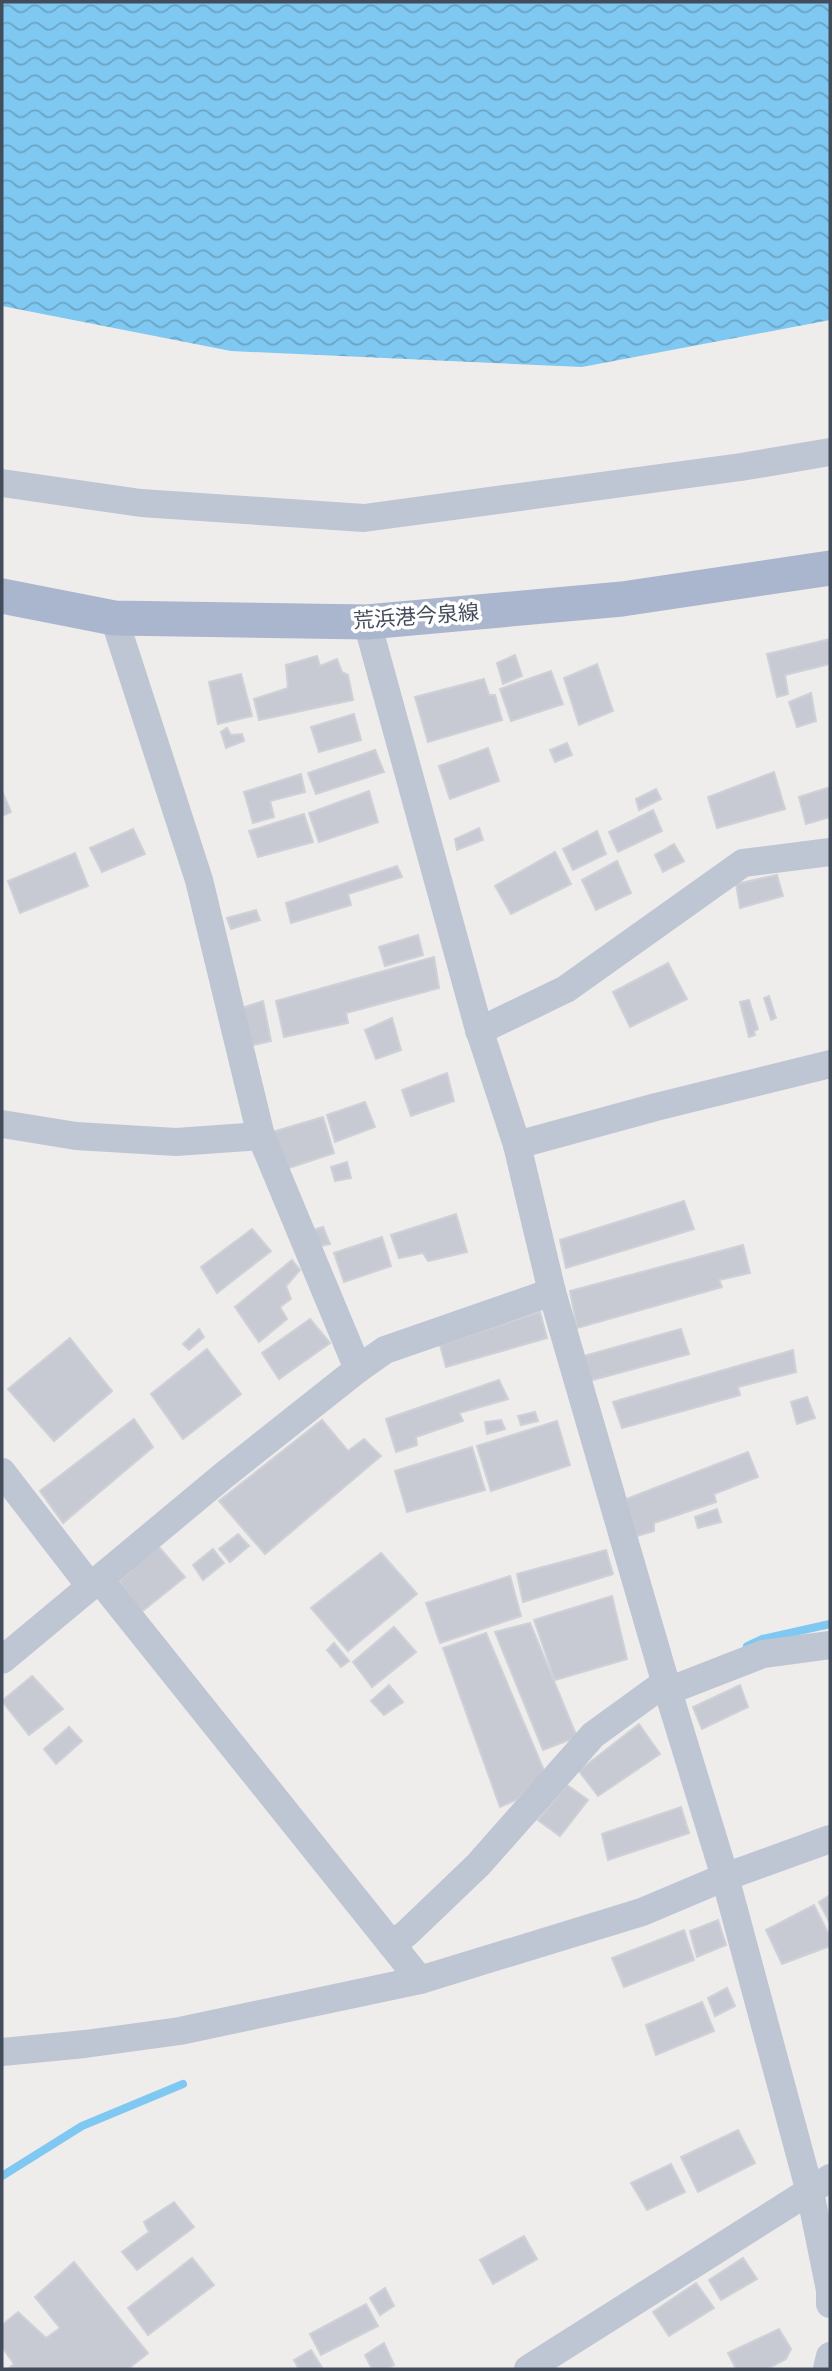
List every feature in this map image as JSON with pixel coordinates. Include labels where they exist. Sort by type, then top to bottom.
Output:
[{"type":"main road","name":"荒浜港今泉線","points":[[2,596],[114,618],[367,622],[622,599],[830,568]]},
{"type":"street","points":[[2,483],[141,503],[364,518],[741,467],[830,452]]},
{"type":"street","points":[[114,618],[199,880],[261,1136],[358,1369]]},
{"type":"street","points":[[367,622],[480,1031],[517,1145],[552,1292],[667,1686],[820,2185],[830,2304]]},
{"type":"street","points":[[480,1031],[566,989],[743,863],[830,852]]},
{"type":"street","points":[[517,1145],[830,1064]]},
{"type":"street","points":[[2,1124],[76,1136],[176,1142],[261,1136]]},
{"type":"street","points":[[2,1660],[223,1476],[385,1350],[552,1292]]},
{"type":"street","points":[[2,1472],[400,1938],[420,1980]]},
{"type":"street","points":[[400,1938],[478,1865],[593,1735],[667,1686],[763,1654],[830,1645]]},
{"type":"street","points":[[2,2052],[180,2031],[420,1980],[642,1912],[725,1877],[830,1839]]},
{"type":"street","points":[[528,2369],[820,2185]]},
{"type":"street","points":[[827,2369],[830,2356]]},
{"type":"water","points":[[2,2],[830,2],[830,320],[582,367],[231,351],[2,306]]},
{"type":"building","points":[[830,639],[830,664],[785,675],[788,694],[777,697],[767,654]]},
{"type":"building","points":[[515,655],[522,676],[503,684],[497,663]]},
{"type":"building","points":[[317,656],[320,666],[337,659],[342,672],[348,675],[353,700],[259,720],[254,699],[288,688],[286,665]]},
{"type":"building","points":[[597,664],[613,711],[579,725],[564,678]]},
{"type":"building","points":[[551,671],[563,704],[511,721],[500,689]]},
{"type":"building","points":[[241,674],[252,716],[218,724],[209,682]]},
{"type":"building","points":[[484,679],[489,695],[495,695],[502,720],[428,742],[415,697]]},
{"type":"building","points":[[811,693],[816,721],[797,727],[789,702]]},
{"type":"building","points":[[354,714],[361,740],[319,752],[311,727]]},
{"type":"building","points":[[227,728],[231,735],[242,734],[244,741],[226,748],[221,732]]},
{"type":"building","points":[[567,743],[572,755],[555,762],[550,750]]},
{"type":"building","points":[[488,748],[499,781],[450,799],[439,766]]},
{"type":"building","points":[[375,750],[384,772],[316,794],[308,773]]},
{"type":"building","points":[[774,772],[785,809],[717,828],[708,797]]},
{"type":"building","points":[[301,774],[305,792],[270,801],[274,817],[253,823],[244,792]]},
{"type":"building","points":[[830,787],[830,817],[806,824],[799,797]]},
{"type":"building","points":[[656,789],[661,799],[639,810],[636,799]]},
{"type":"building","points":[[2,791],[11,812],[2,816]]},
{"type":"building","points":[[369,791],[378,822],[319,842],[309,813]]},
{"type":"building","points":[[653,810],[662,831],[618,852],[609,832]]},
{"type":"building","points":[[304,814],[313,842],[258,857],[249,831]]},
{"type":"building","points":[[479,828],[483,840],[457,850],[455,839]]},
{"type":"building","points":[[133,829],[145,854],[102,872],[90,848]]},
{"type":"building","points":[[597,831],[606,854],[573,870],[563,849]]},
{"type":"building","points":[[674,844],[684,861],[663,872],[655,855]]},
{"type":"building","points":[[555,852],[571,884],[511,914],[495,886]]},
{"type":"building","points":[[75,853],[88,886],[20,913],[8,881]]},
{"type":"building","points":[[617,861],[631,893],[596,910],[582,880]]},
{"type":"building","points":[[397,866],[402,877],[348,894],[351,905],[291,923],[286,903]]},
{"type":"building","points":[[777,875],[783,896],[740,908],[736,884]]},
{"type":"building","points":[[256,910],[260,920],[231,929],[227,918]]},
{"type":"building","points":[[418,935],[423,955],[385,966],[379,947]]},
{"type":"building","points":[[434,957],[439,988],[346,1013],[348,1023],[284,1037],[276,1001]]},
{"type":"building","points":[[668,963],[687,999],[630,1027],[613,992]]},
{"type":"building","points":[[769,996],[776,1018],[771,1020],[764,998]]},
{"type":"building","points":[[749,1000],[758,1029],[754,1031],[755,1035],[749,1037],[740,1002]]},
{"type":"building","points":[[263,1001],[271,1041],[245,1047],[236,1010]]},
{"type":"building","points":[[392,1018],[401,1050],[376,1059],[365,1030]]},
{"type":"building","points":[[447,1073],[454,1101],[411,1116],[402,1090]]},
{"type":"building","points":[[365,1102],[375,1127],[335,1142],[327,1115]]},
{"type":"building","points":[[323,1117],[334,1153],[283,1170],[269,1133]]},
{"type":"building","points":[[347,1162],[351,1178],[335,1181],[331,1167]]},
{"type":"building","points":[[684,1201],[694,1229],[566,1268],[560,1240]]},
{"type":"building","points":[[456,1214],[467,1252],[428,1261],[423,1253],[399,1258],[391,1235]]},
{"type":"building","points":[[323,1227],[330,1244],[315,1247],[310,1231]]},
{"type":"building","points":[[252,1229],[271,1251],[217,1293],[201,1267]]},
{"type":"building","points":[[382,1237],[391,1266],[344,1282],[334,1253]]},
{"type":"building","points":[[743,1245],[750,1273],[719,1280],[722,1287],[577,1328],[570,1291]]},
{"type":"building","points":[[292,1260],[300,1270],[286,1286],[291,1299],[280,1307],[287,1319],[259,1342],[235,1307]]},
{"type":"building","points":[[540,1312],[547,1338],[446,1367],[440,1345]]},
{"type":"building","points":[[310,1319],[330,1343],[279,1379],[262,1353]]},
{"type":"building","points":[[199,1329],[204,1337],[189,1350],[183,1344]]},
{"type":"building","points":[[681,1329],[689,1354],[589,1381],[584,1356]]},
{"type":"building","points":[[70,1338],[112,1391],[54,1441],[8,1389]]},
{"type":"building","points":[[207,1349],[241,1394],[183,1439],[151,1394]]},
{"type":"building","points":[[793,1350],[796,1372],[738,1387],[740,1395],[622,1428],[613,1402]]},
{"type":"building","points":[[499,1380],[508,1399],[459,1413],[463,1421],[416,1437],[417,1445],[396,1452],[386,1419]]},
{"type":"building","points":[[807,1397],[815,1418],[797,1424],[791,1402]]},
{"type":"building","points":[[535,1412],[538,1421],[521,1425],[518,1416]]},
{"type":"building","points":[[134,1419],[153,1447],[63,1523],[40,1491]]},
{"type":"building","points":[[322,1420],[348,1451],[364,1439],[381,1456],[265,1554],[219,1501]]},
{"type":"building","points":[[501,1420],[505,1429],[487,1434],[485,1422]]},
{"type":"building","points":[[557,1421],[570,1465],[491,1491],[477,1446]]},
{"type":"building","points":[[472,1447],[485,1490],[407,1512],[395,1471]]},
{"type":"building","points":[[748,1452],[758,1477],[714,1494],[716,1502],[654,1523],[654,1531],[637,1536],[626,1499]]},
{"type":"building","points":[[717,1509],[721,1522],[698,1528],[695,1517]]},
{"type":"building","points":[[238,1534],[249,1546],[230,1562],[219,1549]]},
{"type":"building","points":[[158,1546],[185,1577],[140,1613],[119,1581]]},
{"type":"building","points":[[213,1549],[224,1563],[203,1580],[193,1565]]},
{"type":"building","points":[[606,1550],[613,1574],[523,1602],[517,1574]]},
{"type":"building","points":[[381,1553],[417,1594],[348,1651],[311,1608]]},
{"type":"building","points":[[510,1576],[521,1616],[440,1643],[426,1603]]},
{"type":"building","points":[[612,1596],[627,1659],[555,1680],[534,1620]]},
{"type":"building","points":[[530,1623],[577,1737],[543,1750],[495,1632]]},
{"type":"building","points":[[394,1627],[416,1652],[372,1687],[353,1662]]},
{"type":"building","points":[[486,1633],[545,1773],[516,1800],[500,1807],[443,1648]]},
{"type":"building","points":[[334,1643],[349,1661],[341,1667],[327,1650]]},
{"type":"building","points":[[32,1676],[63,1709],[29,1735],[2,1701]]},
{"type":"building","points":[[389,1685],[403,1702],[384,1715],[371,1701]]},
{"type":"building","points":[[740,1685],[748,1707],[702,1729],[693,1707]]},
{"type":"building","points":[[639,1724],[660,1754],[598,1796],[579,1771]]},
{"type":"building","points":[[69,1727],[82,1741],[56,1764],[44,1749]]},
{"type":"building","points":[[567,1785],[588,1800],[560,1836],[538,1820]]},
{"type":"building","points":[[681,1807],[689,1833],[608,1860],[602,1834]]},
{"type":"building","points":[[830,1895],[830,1923],[819,1902]]},
{"type":"building","points":[[814,1905],[830,1937],[830,1946],[782,1964],[766,1930]]},
{"type":"building","points":[[718,1920],[726,1945],[697,1957],[690,1931]]},
{"type":"building","points":[[684,1930],[694,1960],[624,1987],[612,1958]]},
{"type":"building","points":[[727,1988],[735,2006],[715,2016],[708,1998]]},
{"type":"building","points":[[702,2002],[714,2031],[656,2055],[646,2025]]},
{"type":"building","points":[[738,2130],[755,2163],[698,2192],[681,2157]]},
{"type":"building","points":[[671,2164],[685,2192],[647,2210],[631,2183]]},
{"type":"building","points":[[174,2202],[194,2227],[137,2270],[122,2252],[149,2232],[144,2222]]},
{"type":"building","points":[[524,2236],[537,2259],[493,2284],[480,2260]]},
{"type":"building","points":[[192,2258],[214,2285],[148,2335],[128,2308]]},
{"type":"building","points":[[743,2258],[757,2279],[721,2300],[709,2280]]},
{"type":"building","points":[[74,2262],[148,2353],[128,2369],[8,2369],[14,2364],[2,2347],[2,2325],[18,2312],[46,2338],[60,2328],[35,2297]]},
{"type":"building","points":[[696,2283],[714,2308],[669,2336],[653,2312]]},
{"type":"building","points":[[385,2288],[394,2306],[380,2315],[370,2298]]},
{"type":"building","points":[[366,2304],[378,2326],[321,2355],[310,2334]]},
{"type":"building","points":[[779,2329],[791,2349],[786,2359],[767,2369],[736,2369],[728,2353]]},
{"type":"building","points":[[384,2343],[394,2365],[386,2369],[372,2369],[365,2355]]},
{"type":"building","points":[[311,2350],[323,2369],[299,2369],[294,2360]]},
{"type":"waterway","points":[[747,1646],[762,1639],[830,1624]]},
{"type":"waterway","points":[[2,2176],[82,2126],[183,2084]]}]
